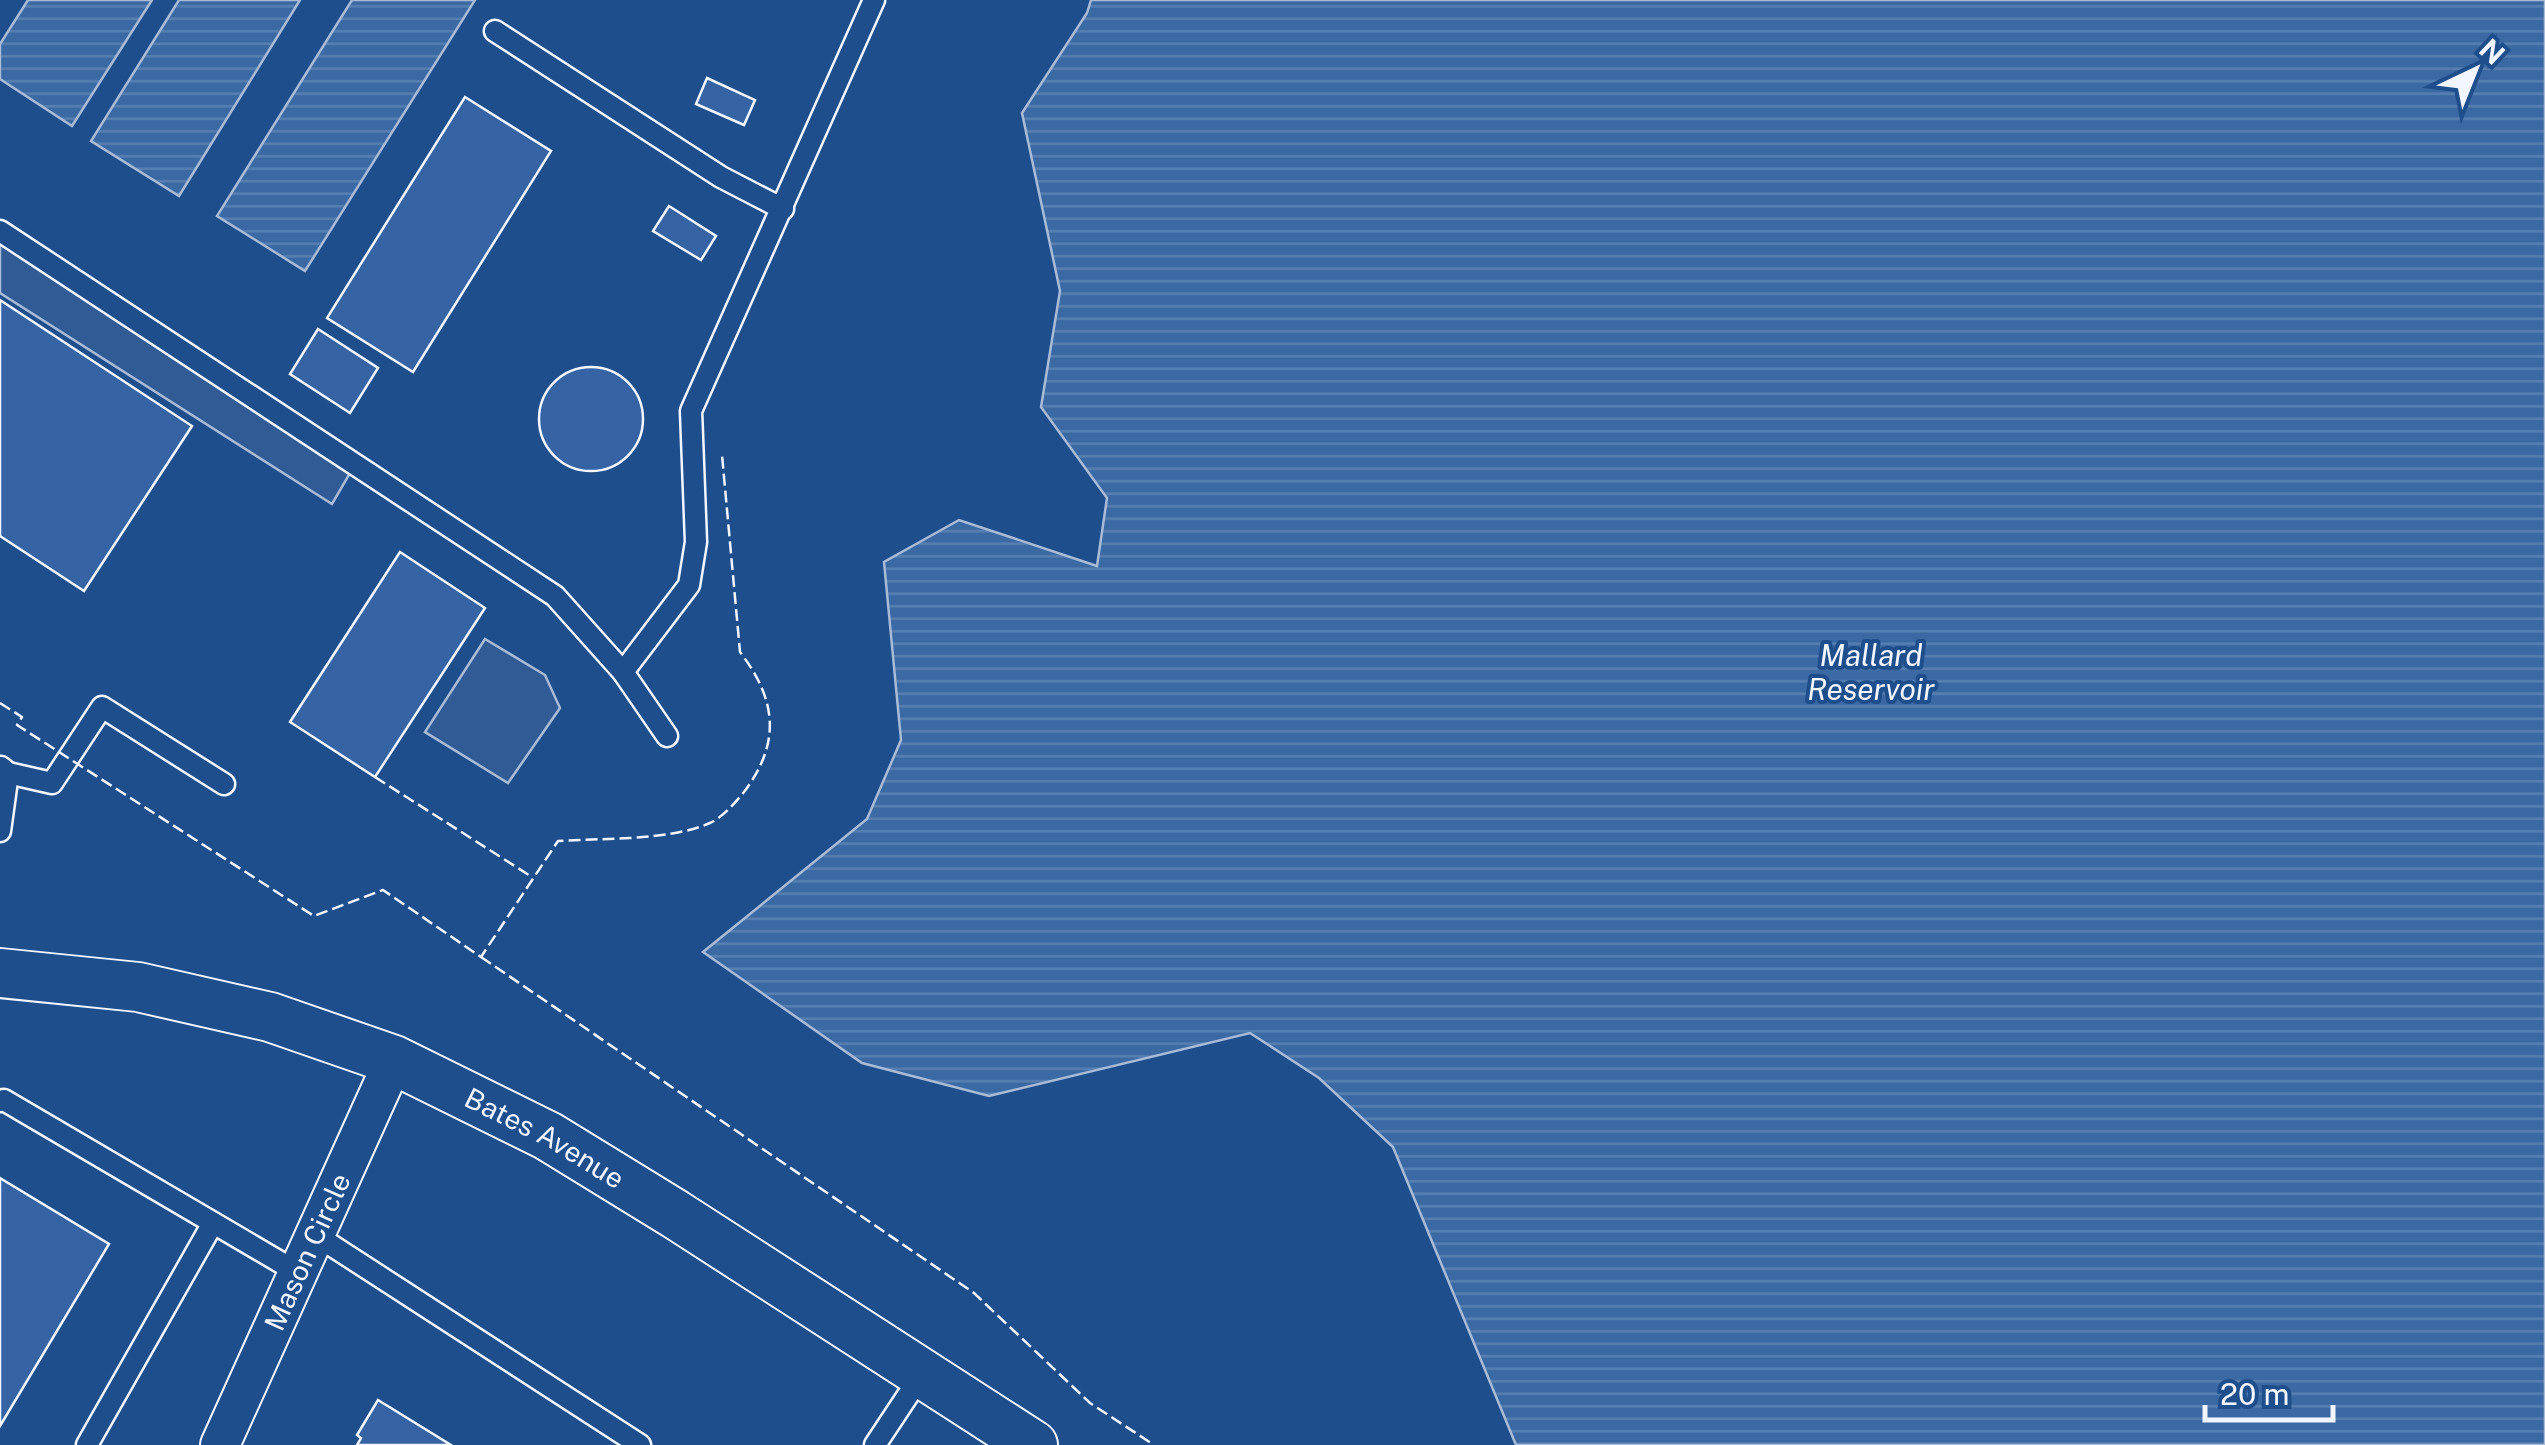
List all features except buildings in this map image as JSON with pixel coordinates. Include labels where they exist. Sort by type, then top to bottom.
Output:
[{"type":"street","name":"Bates Avenue","points":[[0,973],[138,986],[270,1017],[394,1060],[548,1136],[922,1374],[1015,1440]]},
{"type":"street","name":"Mason Circle","points":[[220,1445],[394,1060]]},
{"type":"lane","points":[[623,672],[689,585],[696,542],[692,411],[874,0]]},
{"type":"lane","points":[[495,31],[721,177],[783,209]]},
{"type":"lane","points":[[0,231],[555,596],[623,672],[667,736]]},
{"type":"lane","points":[[0,831],[4,770],[52,783],[102,707],[224,784]]},
{"type":"lane","points":[[0,1101],[296,1272]]},
{"type":"lane","points":[[87,1445],[213,1224]]},
{"type":"lane","points":[[314,1234],[640,1445]]},
{"type":"lane","points":[[875,1445],[922,1374]]},
{"type":"shaded area","points":[[0,224],[360,456],[332,504],[0,293]]},
{"type":"shaded area","points":[[485,639],[545,675],[560,708],[508,783],[425,732]]},
{"type":"water","points":[[28,0],[152,0],[72,126],[0,79],[0,44]]},
{"type":"water","points":[[179,0],[300,0],[179,196],[91,141]]},
{"type":"water","points":[[352,0],[475,0],[305,271],[217,216]]},
{"type":"water","name":"Mallard Reservoir","points":[[1091,0],[2545,0],[2545,1445],[1516,1445],[1393,1147],[1319,1078],[1250,1033],[989,1096],[862,1063],[703,952],[867,819],[901,740],[884,562],[959,520],[1097,566],[1107,498],[1041,407],[1060,291],[1022,113],[1087,13]]},
{"type":"fence","points":[[0,703],[22,717],[17,725],[314,916],[383,890],[481,957],[558,841],[656,836],[694,829],[724,813],[756,774],[769,739],[770,722],[761,687],[740,652],[722,455]]},
{"type":"fence","points":[[375,777],[532,877]]},
{"type":"fence","points":[[481,957],[974,1293],[1090,1403],[1154,1445]]}]
